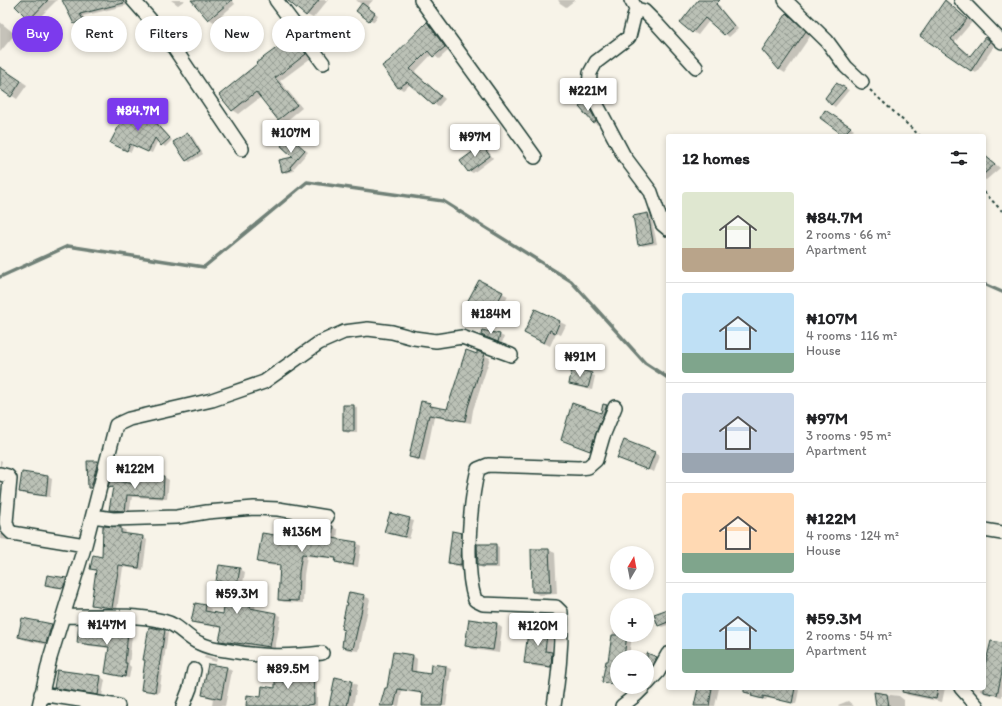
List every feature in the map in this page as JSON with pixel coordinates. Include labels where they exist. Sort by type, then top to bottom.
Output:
[{"type":"street","points":[[133,0],[170,42],[242,149]]},
{"type":"street","points":[[276,0],[324,63]]},
{"type":"street","points":[[421,0],[535,157]]},
{"type":"street","points":[[784,0],[827,41],[846,67],[862,82]]},
{"type":"street","points":[[961,0],[1002,42]]},
{"type":"street","points":[[666,227],[662,224],[651,192],[624,156],[589,90],[590,74],[596,62],[629,37],[633,4],[644,11],[657,24],[696,67]]},
{"type":"street","points":[[118,706],[40,700],[63,616],[85,545],[116,425],[128,419],[212,400],[264,382],[319,343],[344,332],[368,329],[392,332],[414,338],[436,341],[462,337],[511,355]]},
{"type":"street","points":[[554,706],[557,686],[561,612],[556,607],[483,604],[475,600],[470,565],[470,525],[478,470],[488,464],[579,468],[588,467],[596,460],[603,436],[616,407]]},
{"type":"street","points":[[0,474],[8,476],[10,479],[6,522],[8,529],[12,533],[85,545]]},
{"type":"street","points":[[93,516],[113,519],[170,518],[191,516],[207,512],[254,508],[278,509],[327,517]]},
{"type":"street","points":[[986,530],[1002,533]]},
{"type":"street","points":[[63,616],[118,615],[150,618],[177,627],[200,644],[243,654],[272,657],[322,653]]},
{"type":"street","points":[[654,676],[666,658]]},
{"type":"street","points":[[183,706],[190,688],[194,670]]},
{"type":"street","points":[[964,690],[977,706]]},
{"type":"street","points":[[622,706],[637,694]]},
{"type":"path","points":[[862,82],[918,134]]},
{"type":"path","points":[[986,194],[1002,211]]},
{"type":"building","points":[[21,0],[48,0],[33,16],[25,16],[15,6]]},
{"type":"building","points":[[62,0],[123,0],[124,3],[80,14],[81,16],[71,16],[71,18]]},
{"type":"building","points":[[191,0],[232,0],[213,16],[210,16],[208,20]]},
{"type":"building","points":[[287,0],[319,0],[306,16]]},
{"type":"building","points":[[698,0],[720,0],[716,4],[734,26],[724,35],[705,18],[692,33],[680,23]]},
{"type":"building","points":[[945,0],[967,19],[951,39],[970,56],[985,37],[990,41],[971,71],[920,36]]},
{"type":"building","points":[[362,3],[375,13],[369,21],[365,18],[365,16],[362,16],[356,11]]},
{"type":"building","points":[[787,13],[806,31],[779,70],[762,50]]},
{"type":"building","points":[[427,22],[445,47],[433,57],[428,51],[410,69],[441,96],[433,105],[407,82],[398,88],[382,66],[389,61]]},
{"type":"building","points":[[272,51],[305,52],[306,54],[275,78],[297,105],[278,120],[256,92],[232,111],[219,95],[257,64],[256,63]]},
{"type":"building","points":[[0,67],[21,81],[11,97],[0,89]]},
{"type":"building","points":[[836,83],[846,88],[831,105],[825,98]]},
{"type":"building","points":[[586,101],[596,121],[593,123],[579,107]]},
{"type":"building","points":[[133,106],[151,119],[152,118],[170,138],[161,146],[155,138],[148,152],[130,144],[127,151],[110,143],[121,122]]},
{"type":"building","points":[[825,110],[851,127],[844,134],[842,134],[820,118]]},
{"type":"building","points":[[188,133],[200,152],[186,161],[173,142]]},
{"type":"building","points":[[289,136],[305,150],[290,167],[291,170],[282,172],[279,160],[293,157],[281,146]]},
{"type":"building","points":[[482,145],[490,156],[468,172],[460,161]]},
{"type":"building","points":[[986,157],[995,164],[986,172]]},
{"type":"building","points":[[648,213],[653,242],[638,245],[633,216]]},
{"type":"building","points":[[479,280],[503,292],[490,316],[466,304]]},
{"type":"building","points":[[535,309],[560,321],[555,333],[550,330],[544,343],[524,333]]},
{"type":"building","points":[[482,330],[500,334],[498,342],[481,335]]},
{"type":"building","points":[[466,350],[477,354],[477,351],[485,354],[465,421],[429,415],[419,459],[409,457],[421,401],[431,403],[430,406],[447,409]]},
{"type":"building","points":[[572,368],[592,373],[588,388],[569,384]]},
{"type":"building","points":[[572,403],[601,413],[603,404],[607,405],[590,451],[561,440]]},
{"type":"building","points":[[343,405],[354,405],[354,431],[343,431]]},
{"type":"building","points":[[624,440],[655,452],[648,470],[617,458]]},
{"type":"building","points":[[87,461],[98,461],[91,488],[88,488]]},
{"type":"building","points":[[22,472],[48,476],[46,496],[19,492]]},
{"type":"building","points":[[136,475],[164,476],[163,497],[127,495],[125,511],[109,510],[113,487],[108,488],[110,480],[135,484]]},
{"type":"building","points":[[390,513],[410,518],[405,537],[384,532]]},
{"type":"building","points":[[290,522],[320,526],[333,526],[332,538],[357,542],[353,565],[335,562],[336,558],[302,554],[299,572],[298,601],[278,600],[280,565],[257,562],[262,533],[288,537]]},
{"type":"building","points":[[103,526],[121,527],[121,533],[143,536],[139,568],[119,565],[112,608],[91,605],[96,570],[90,569],[93,555],[102,557]]},
{"type":"building","points":[[452,531],[462,533],[461,565],[448,563]]},
{"type":"building","points":[[477,544],[496,544],[496,566],[478,566]]},
{"type":"building","points":[[531,549],[549,549],[551,592],[532,592]]},
{"type":"building","points":[[219,565],[240,568],[236,592],[252,595],[250,608],[276,613],[270,647],[219,641],[222,627],[191,622],[195,603],[206,605],[205,611],[223,614],[228,583],[216,581]]},
{"type":"building","points":[[47,575],[67,578],[63,588],[45,585]]},
{"type":"building","points":[[349,592],[365,595],[353,649],[342,647],[344,630],[341,629]]},
{"type":"building","points":[[666,610],[666,623],[658,626],[654,614]]},
{"type":"building","points":[[22,618],[52,624],[46,643],[18,637]]},
{"type":"building","points":[[469,619],[497,623],[493,650],[465,646]]},
{"type":"building","points":[[79,624],[102,627],[101,629],[128,632],[125,677],[105,673],[109,647],[77,643]]},
{"type":"building","points":[[529,624],[548,627],[545,651],[552,652],[551,667],[524,663]]},
{"type":"building","points":[[149,627],[165,630],[155,692],[141,690],[145,660],[143,660]]},
{"type":"building","points":[[991,641],[1002,643],[1002,673],[997,695],[984,692],[984,690],[986,690],[986,661]]},
{"type":"building","points":[[611,642],[626,642],[625,650],[610,650],[610,684],[602,682],[606,661],[608,661]]},
{"type":"building","points":[[393,652],[413,655],[411,671],[430,674],[431,664],[446,666],[442,706],[422,706],[423,693],[398,689],[394,706],[380,706],[385,688],[387,688]]},
{"type":"building","points":[[208,664],[227,667],[221,699],[202,695]]},
{"type":"building","points":[[287,666],[313,666],[314,704],[307,706],[246,706],[247,695],[261,697],[262,686],[275,688],[275,681],[287,682]]},
{"type":"building","points":[[57,670],[101,676],[98,695],[54,688]]},
{"type":"building","points":[[335,677],[352,681],[347,706],[329,706]]},
{"type":"building","points":[[698,690],[712,690],[709,706],[694,706]]},
{"type":"building","points":[[744,690],[795,690],[792,703],[763,696],[763,699],[751,696],[752,694],[744,692]]},
{"type":"building","points":[[902,690],[938,690],[936,699],[902,692]]},
{"type":"building","points":[[874,692],[887,694],[889,706],[876,706]]},
{"type":"waterway","points":[[0,277],[68,246],[204,267],[307,182],[443,201],[571,281],[645,363],[666,377]]},
{"type":"waterway","points":[[986,285],[1002,292]]}]
